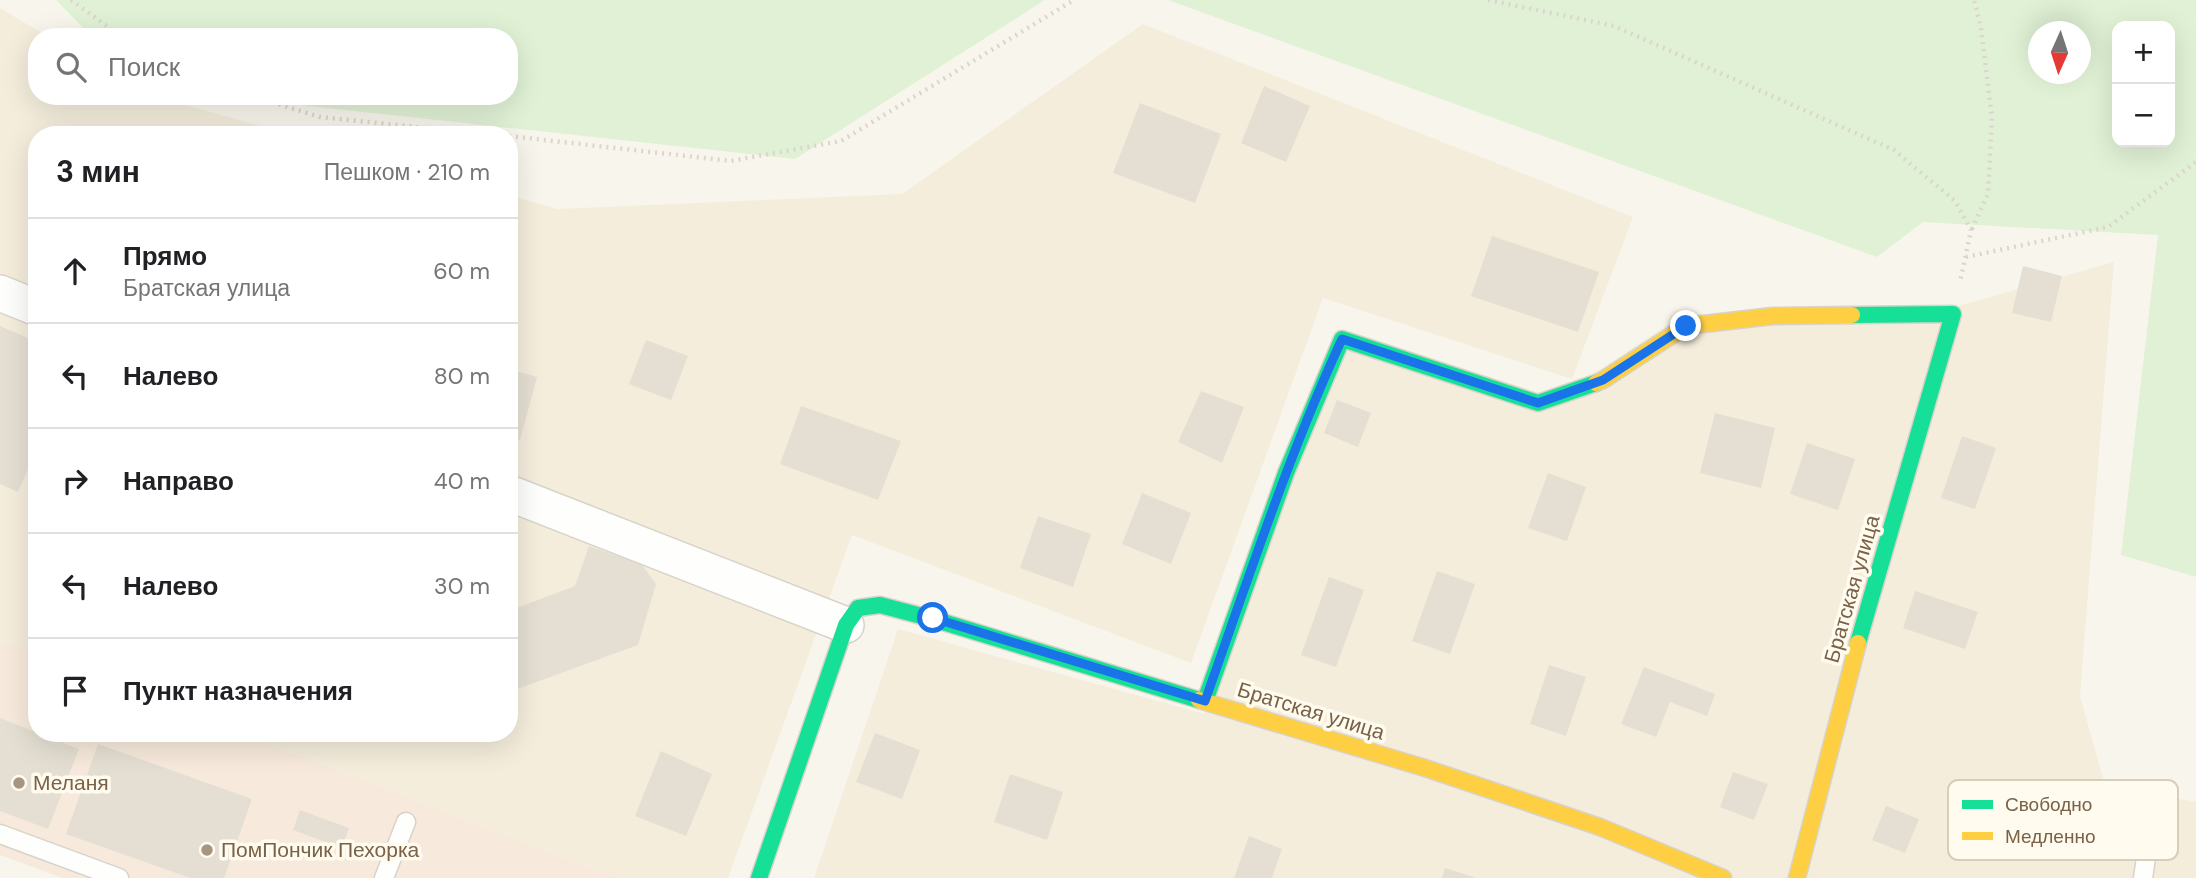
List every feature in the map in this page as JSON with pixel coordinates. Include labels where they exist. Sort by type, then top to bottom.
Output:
[{"type":"street","points":[[0,293],[28,304]]},
{"type":"street","points":[[1205,701],[1290,463],[1318,390],[1342,339],[1538,403],[1603,380],[1686,326],[1773,316],[1954,314]]},
{"type":"street","name":"Братская улица","points":[[1797,878],[1851,668],[1954,314]]},
{"type":"street","points":[[518,497],[846,625],[759,878]]},
{"type":"street","name":"Братская улица","points":[[846,625],[858,608],[880,605],[933,618],[1425,768],[1600,827],[1723,878]]},
{"type":"lane","points":[[384,878],[406,822]]},
{"type":"lane","points":[[0,834],[119,878]]},
{"type":"lane","points":[[2143,878],[2146,860]]},
{"type":"path","points":[[71,0],[110,28]]},
{"type":"path","points":[[518,137],[731,161],[841,141],[1074,0]]},
{"type":"path","points":[[1488,0],[1614,26],[1895,150],[1955,201],[1971,230]]},
{"type":"path","points":[[1954,314],[1971,230],[1988,194],[1992,118],[1981,28],[1974,0]]},
{"type":"path","points":[[281,105],[320,117],[407,126]]},
{"type":"path","points":[[1966,257],[2108,227],[2196,162]]},
{"type":"shaded area","points":[[0,8],[34,28],[28,28],[28,105],[186,105],[260,126],[28,126],[28,651],[0,640]]},
{"type":"shaded area","points":[[1143,24],[1633,217],[1572,379],[1323,298],[1191,663],[852,535],[728,878],[617,878],[266,742],[518,742],[518,198],[557,209],[902,194]]},
{"type":"shaded area","points":[[2114,262],[2080,696],[2104,780],[1948,780],[1948,860],[2178,860],[2178,799],[2196,802],[2196,878],[814,878],[898,629],[1205,714],[1342,339],[1556,399],[1667,325],[1923,316]]},
{"type":"shaded area","points":[[0,640],[28,651],[28,742],[266,742],[617,878],[62,878],[0,855]]},
{"type":"green space","points":[[56,0],[1045,0],[795,159],[518,129],[518,126],[493,126],[300,105],[518,105],[518,28],[83,28]]},
{"type":"green space","points":[[1168,0],[2196,0],[2196,577],[2121,555],[2158,235],[1923,222],[1877,257]]},
{"type":"building","points":[[1264,86],[1310,106],[1286,162],[1241,143]]},
{"type":"building","points":[[1140,103],[1221,134],[1195,203],[1113,173]]},
{"type":"building","points":[[1492,236],[1599,272],[1578,332],[1471,296]]},
{"type":"building","points":[[2023,266],[2062,276],[2051,322],[2012,313]]},
{"type":"building","points":[[0,326],[28,338],[28,469],[18,492],[0,484]]},
{"type":"building","points":[[646,340],[688,356],[671,400],[629,384]]},
{"type":"building","points":[[518,372],[537,377],[518,439]]},
{"type":"building","points":[[1201,391],[1244,407],[1222,463],[1178,442]]},
{"type":"building","points":[[1337,400],[1371,413],[1358,447],[1324,433]]},
{"type":"building","points":[[801,406],[901,441],[878,500],[780,464]]},
{"type":"building","points":[[1715,413],[1775,428],[1761,488],[1700,473]]},
{"type":"building","points":[[1962,436],[1996,448],[1975,509],[1941,498]]},
{"type":"building","points":[[1807,443],[1855,459],[1838,510],[1790,494]]},
{"type":"building","points":[[1548,473],[1586,487],[1567,541],[1528,528]]},
{"type":"building","points":[[1142,493],[1191,513],[1171,564],[1122,544]]},
{"type":"building","points":[[1038,516],[1091,534],[1073,587],[1020,568]]},
{"type":"building","points":[[589,546],[642,565],[656,584],[638,645],[518,689],[518,608],[575,586]]},
{"type":"building","points":[[1437,571],[1475,584],[1450,654],[1412,641]]},
{"type":"building","points":[[1329,577],[1364,590],[1336,667],[1301,655]]},
{"type":"building","points":[[1915,591],[1978,612],[1965,649],[1903,628]]},
{"type":"building","points":[[1549,665],[1586,677],[1566,736],[1530,724]]},
{"type":"building","points":[[1644,667],[1715,694],[1707,716],[1670,702],[1656,737],[1621,724]]},
{"type":"building","points":[[0,718],[28,729],[28,742],[61,742],[79,749],[48,829],[0,811]]},
{"type":"building","points":[[875,733],[920,750],[902,799],[856,782]]},
{"type":"building","points":[[98,744],[252,799],[224,878],[190,878],[66,834]]},
{"type":"building","points":[[661,751],[712,774],[686,836],[635,816]]},
{"type":"building","points":[[1733,772],[1768,784],[1754,820],[1720,807]]},
{"type":"building","points":[[1010,774],[1063,792],[1047,840],[994,822]]},
{"type":"building","points":[[1886,806],[1919,819],[1905,853],[1872,840]]},
{"type":"building","points":[[300,810],[349,828],[342,848],[293,830]]},
{"type":"building","points":[[1249,836],[1282,849],[1272,878],[1234,878]]},
{"type":"building","points":[[1445,868],[1474,877],[1442,878]]},
{"type":"traffic: fast","points":[[1852,315],[1953,314],[1858,643]]},
{"type":"traffic: fast","points":[[1205,701],[1286,473],[1342,339],[1538,403],[1596,383]]},
{"type":"traffic: fast","points":[[759,878],[846,625],[858,608],[880,605],[933,619],[1199,700]]},
{"type":"traffic: slow","points":[[1596,383],[1686,326],[1773,316],[1852,315]]},
{"type":"traffic: slow","points":[[1797,878],[1858,643]]},
{"type":"traffic: slow","points":[[1199,700],[1425,768],[1600,827],[1723,878]]},
{"type":"place","name":"Меланя","points":[[19,783]]},
{"type":"place","name":"ПомПончик Пехорка","points":[[207,850]]},
{"type":"route","points":[[933,618],[1205,701],[1318,390],[1342,339],[1538,403],[1603,380],[1686,326]]}]
